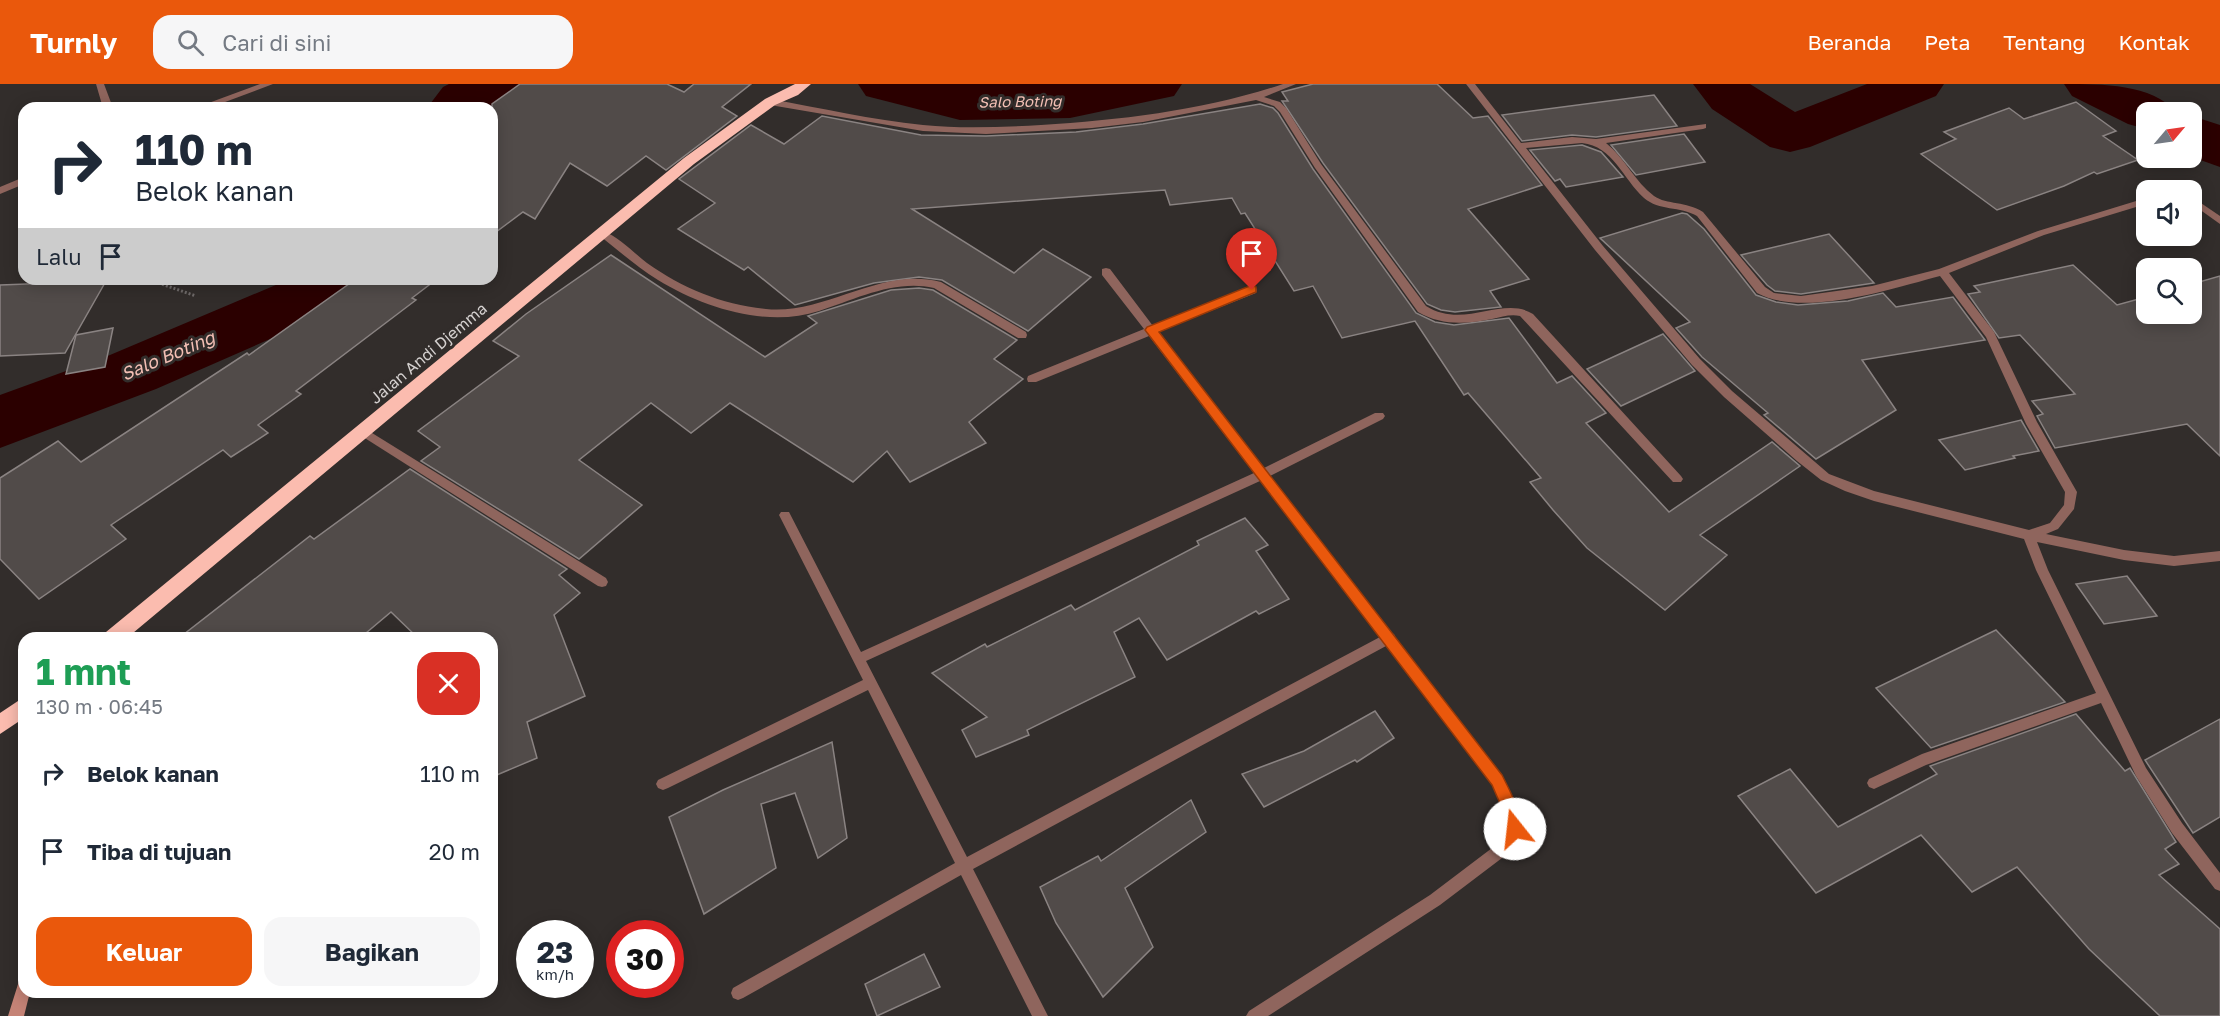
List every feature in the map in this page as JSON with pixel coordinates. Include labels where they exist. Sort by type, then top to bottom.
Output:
[{"type":"highway","points":[[770,102],[775,84]]},
{"type":"highway","name":"Jalan Andi Djemma","points":[[120,632],[689,161],[770,102],[799,88]]},
{"type":"highway","points":[[0,725],[18,711]]},
{"type":"street","points":[[100,84],[106,102]]},
{"type":"street","points":[[217,102],[269,84]]},
{"type":"street","points":[[770,102],[922,128],[986,131],[1092,125],[1133,120],[1256,97],[1292,84]]},
{"type":"street","points":[[1470,84],[1599,248],[1696,362],[1759,422],[1825,477],[1875,496],[2029,535],[2134,556],[2174,561],[2220,556]]},
{"type":"street","points":[[1256,97],[1277,104],[1283,110],[1317,166],[1422,309],[1431,316],[1446,320],[1513,311],[1523,313],[1677,479]]},
{"type":"street","points":[[1521,146],[1584,140],[1596,142],[1703,126]]},
{"type":"street","points":[[1596,142],[1610,151],[1654,201],[1682,204],[1700,214],[1761,290],[1772,296],[1800,300],[1872,290],[1941,272],[2041,233],[2136,204]]},
{"type":"street","points":[[0,191],[18,183]]},
{"type":"street","points":[[2202,208],[2220,221]]},
{"type":"street","points":[[603,234],[661,278],[705,298],[755,311],[780,314],[802,312],[904,281],[925,281],[937,285],[1022,335]]},
{"type":"street","points":[[1941,272],[1990,335],[2032,424],[2071,492],[2070,507],[2054,526],[2029,535]]},
{"type":"street","points":[[1106,273],[1390,638],[1497,780],[1509,807],[1515,829],[1501,850],[1434,900],[1254,1016]]},
{"type":"street","points":[[1032,378],[1252,290]]},
{"type":"street","points":[[858,659],[1261,474],[1379,416]]},
{"type":"street","points":[[364,432],[602,582]]},
{"type":"street","points":[[784,515],[1040,1016]]},
{"type":"street","points":[[2029,535],[2042,570],[2141,772],[2177,828],[2220,884]]},
{"type":"street","points":[[738,993],[964,866],[1390,638]]},
{"type":"street","points":[[663,784],[870,683]]},
{"type":"street","points":[[1874,783],[1922,760],[2105,696]]},
{"type":"street","points":[[16,1016],[21,998]]},
{"type":"path","points":[[164,285],[196,296]]},
{"type":"building","points":[[520,84],[667,84],[684,92],[694,84],[751,84],[722,107],[737,116],[666,170],[646,156],[607,186],[570,163],[535,219],[523,212],[498,231],[498,102],[495,102]]},
{"type":"building","points":[[1313,84],[1437,84],[1473,118],[1488,116],[1542,185],[1468,209],[1529,279],[1490,291],[1501,307],[1455,312],[1441,310],[1427,304],[1323,163],[1282,101],[1288,101],[1282,92]]},
{"type":"building","points":[[1654,95],[1677,126],[1596,137],[1572,135],[1522,141],[1502,115]]},
{"type":"building","points":[[2076,102],[2116,131],[2103,136],[2136,161],[2097,174],[2094,172],[2064,186],[1997,210],[1921,154],[1956,139],[1944,132],[2009,108],[2024,119]]},
{"type":"building","points":[[1260,104],[1273,108],[1278,113],[1313,169],[1416,313],[1435,322],[1454,325],[1509,318],[1557,383],[1572,376],[1606,413],[1586,423],[1669,512],[1772,442],[1800,466],[1700,535],[1727,555],[1665,610],[1587,548],[1553,510],[1530,482],[1541,478],[1468,393],[1464,395],[1415,321],[1342,338],[1313,286],[1294,291],[1245,213],[1241,214],[1232,198],[1170,205],[1165,190],[912,209],[1014,273],[1043,249],[1091,277],[1028,331],[942,280],[919,277],[874,283],[795,305],[748,267],[744,270],[678,229],[715,203],[679,179],[751,125],[784,144],[822,116],[921,135],[986,136],[1076,132],[1143,124]]},
{"type":"building","points":[[1684,134],[1705,162],[1636,175],[1611,145]]},
{"type":"building","points":[[1582,145],[1601,152],[1623,177],[1566,187],[1560,179],[1555,181],[1530,150]]},
{"type":"building","points":[[1682,213],[1687,214],[1704,229],[1756,295],[1776,302],[1798,305],[1848,301],[1883,293],[1896,307],[1953,297],[1985,340],[1862,360],[1896,410],[1816,459],[1764,415],[1768,413],[1702,357],[1676,328],[1690,322],[1600,238]]},
{"type":"building","points":[[1829,234],[1874,283],[1801,294],[1775,291],[1741,255]]},
{"type":"building","points":[[611,255],[765,357],[817,323],[808,316],[891,290],[919,288],[933,290],[1017,340],[994,359],[1023,379],[969,422],[986,443],[910,482],[887,451],[853,482],[730,403],[691,433],[651,403],[579,460],[642,505],[579,559],[421,461],[440,447],[418,431],[519,356],[493,341],[526,314]]},
{"type":"building","points":[[2073,265],[2117,305],[2136,300],[2136,324],[2202,324],[2202,281],[2220,276],[2220,456],[2187,424],[2055,448],[2037,416],[2043,414],[2032,401],[2075,394],[2020,335],[1999,338],[1968,294],[1980,292],[1974,286]]},
{"type":"building","points":[[0,285],[104,285],[65,353],[0,356]]},
{"type":"building","points":[[348,285],[429,285],[412,298],[416,300],[296,391],[301,394],[258,425],[268,433],[231,457],[223,450],[111,525],[126,539],[39,599],[0,559],[0,478],[58,441],[81,462],[247,353],[249,355]]},
{"type":"building","points":[[113,328],[105,367],[66,374],[76,335]]},
{"type":"building","points":[[1663,334],[1695,371],[1621,406],[1587,369]]},
{"type":"building","points":[[2021,420],[2039,451],[1965,470],[1939,440]]},
{"type":"building","points":[[410,469],[567,569],[559,575],[580,593],[554,615],[585,696],[527,722],[537,758],[498,774],[498,632],[412,632],[391,612],[367,632],[187,632],[310,536],[314,539]]},
{"type":"building","points":[[1245,518],[1268,545],[1256,551],[1289,599],[1259,614],[1256,611],[1167,660],[1139,618],[1114,632],[1135,677],[1027,730],[1029,735],[976,757],[962,730],[987,717],[932,673],[985,644],[987,647],[1071,605],[1075,610],[1199,545],[1197,541]]},
{"type":"building","points":[[2127,576],[2157,616],[2104,624],[2076,584]]},
{"type":"building","points":[[1996,630],[2065,702],[1931,748],[1876,688]]},
{"type":"building","points":[[1375,711],[1394,738],[1357,762],[1355,760],[1264,807],[1242,774],[1304,751]]},
{"type":"building","points":[[2076,714],[2125,771],[2130,768],[2176,842],[2165,849],[2179,864],[2159,875],[2220,929],[2220,1016],[2160,1016],[2089,949],[2017,867],[1972,892],[1921,835],[1816,893],[1738,796],[1790,769],[1838,827],[1937,774],[1930,766]]},
{"type":"building","points":[[2220,719],[2220,817],[2193,833],[2145,760]]},
{"type":"building","points":[[832,742],[847,838],[818,858],[795,793],[761,804],[776,868],[704,914],[669,817],[723,790]]},
{"type":"building","points":[[1191,800],[1206,832],[1125,888],[1153,947],[1103,997],[1056,923],[1040,887],[1098,856],[1101,861]]},
{"type":"building","points":[[924,954],[940,987],[877,1016],[865,984]]},
{"type":"waterway","name":"Salo Boting","points":[[460,102],[493,84]]},
{"type":"waterway","name":"Salo Boting","points":[[885,84],[960,103],[1070,101],[1155,84]]},
{"type":"waterway","name":"Salo Boting","points":[[1720,84],[1731,97],[1790,134],[1917,84]]},
{"type":"waterway","name":"Salo Boting","points":[[2091,84],[2136,106]]},
{"type":"waterway","name":"Salo Boting","points":[[2202,139],[2220,149]]},
{"type":"waterway","name":"Salo Boting","points":[[0,422],[133,372],[321,291],[324,285]]},
{"type":"route","points":[[1252,290],[1151,330],[1497,780],[1509,807],[1515,829]]}]
